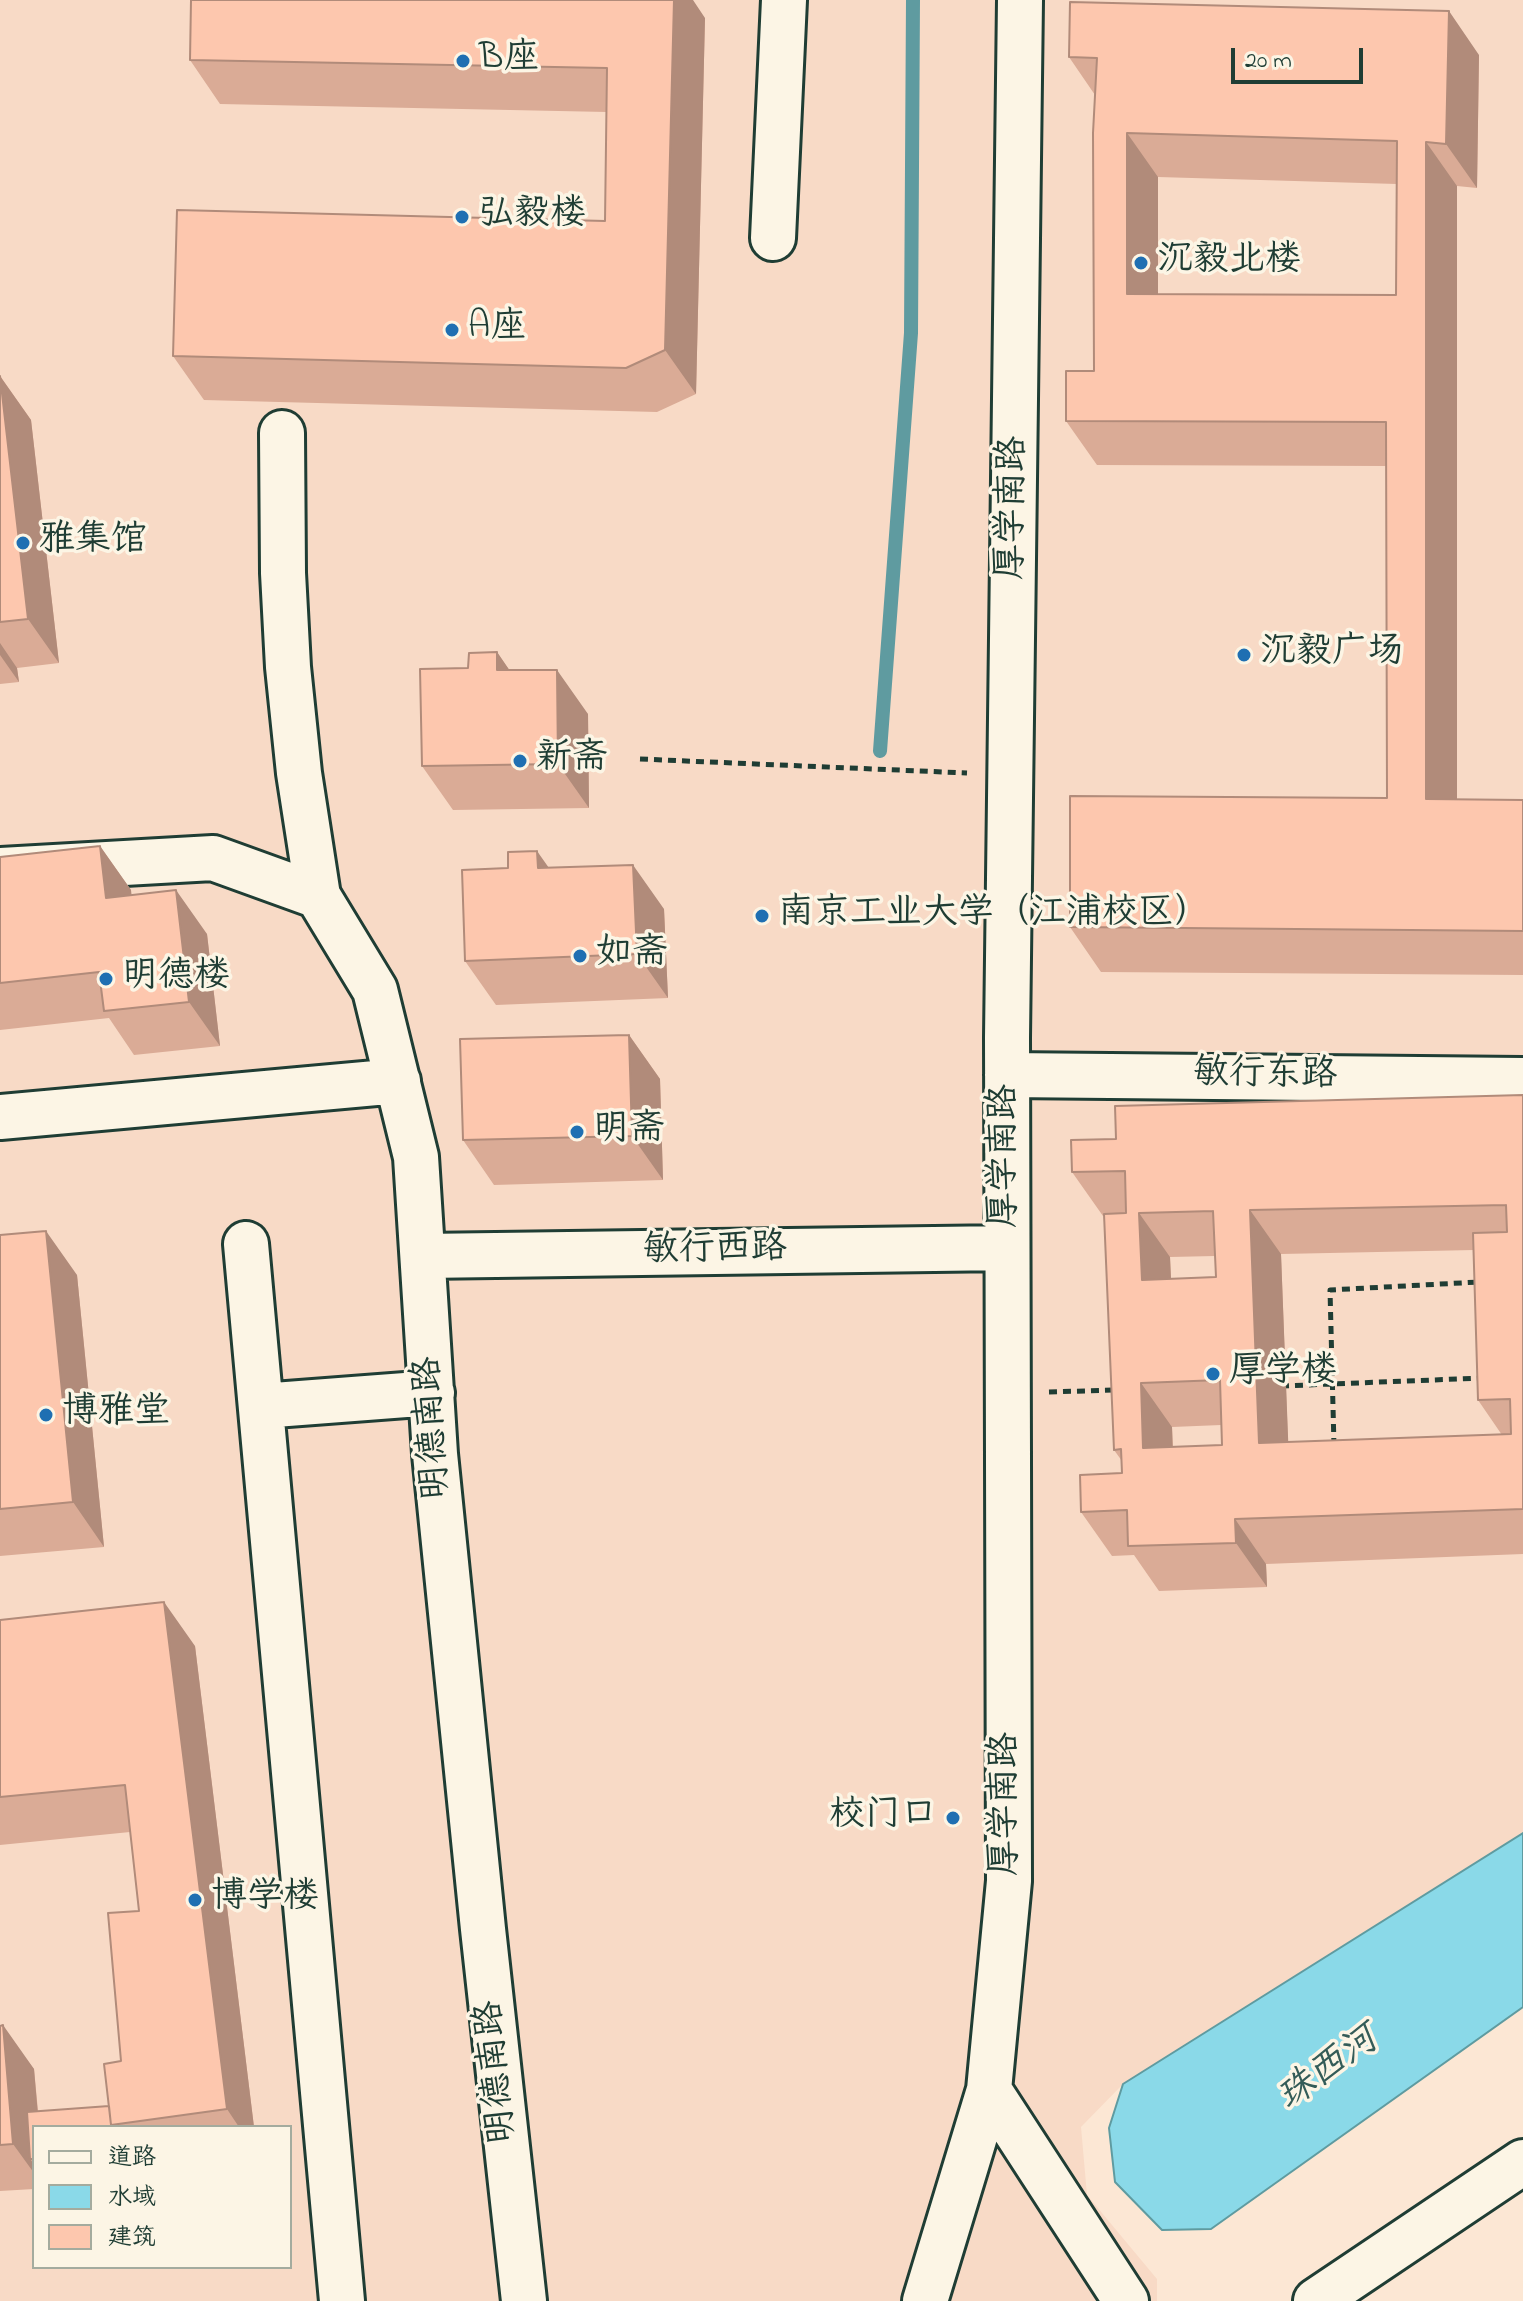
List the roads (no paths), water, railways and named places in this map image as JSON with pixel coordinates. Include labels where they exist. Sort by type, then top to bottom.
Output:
[{"type":"street","points":[[773,238],[784,0]]},
{"type":"street","name":"厚学南路","points":[[925,2301],[989,2090],[1009,1881],[1007,1075],[1020,0]]},
{"type":"street","points":[[0,870],[213,858],[318,896],[299,773],[288,667],[283,573],[282,433]]},
{"type":"street","name":"明德南路","points":[[318,896],[375,990],[416,1157],[435,1454],[524,2301]]},
{"type":"street","name":"敏行东路","points":[[1007,1075],[1523,1080]]},
{"type":"street","points":[[0,1117],[398,1081]]},
{"type":"street","points":[[246,1244],[342,2301]]},
{"type":"street","name":"敏行西路","points":[[423,1256],[1007,1248]]},
{"type":"street","points":[[261,1406],[432,1393]]},
{"type":"street","points":[[989,2090],[1126,2301]]},
{"type":"street","points":[[1316,2301],[1523,2162]]},
{"type":"water","name":"珠西河","points":[[1523,1833],[1523,2007],[1211,2229],[1162,2230],[1115,2182],[1109,2128],[1123,2084]]},
{"type":"waterway","points":[[880,751],[911,333],[913,0]]},
{"type":"place","name":"B座","points":[[463,61]]},
{"type":"place","name":"弘毅楼","points":[[462,217]]},
{"type":"place","name":"沉毅北楼","points":[[1141,263]]},
{"type":"place","name":"A座","points":[[452,330]]},
{"type":"place","name":"雅集馆","points":[[23,543]]},
{"type":"place","name":"沉毅广场","points":[[1244,655]]},
{"type":"place","name":"新斋","points":[[520,761]]},
{"type":"place","name":"南京工业大学（江浦校区）","points":[[762,916]]},
{"type":"place","name":"如斋","points":[[580,956]]},
{"type":"place","name":"明德楼","points":[[106,979]]},
{"type":"place","name":"明斋","points":[[577,1132]]},
{"type":"place","name":"厚学楼","points":[[1213,1374]]},
{"type":"place","name":"博雅堂","points":[[46,1415]]},
{"type":"place","name":"校门口","points":[[953,1818]]},
{"type":"place","name":"博学楼","points":[[195,1900]]}]
